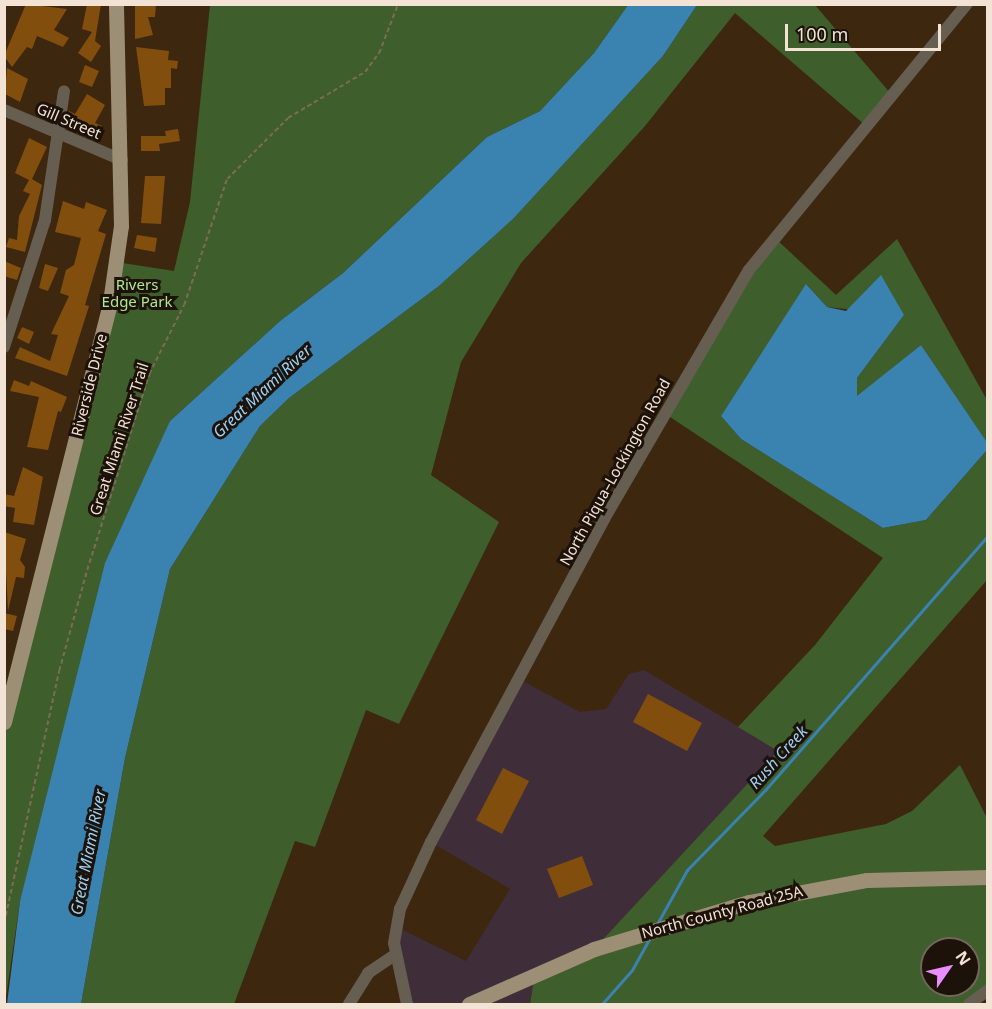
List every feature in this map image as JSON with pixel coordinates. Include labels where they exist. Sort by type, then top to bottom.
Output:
[{"type":"main road","name":"Riverside Drive","points":[[4,722],[110,302],[121,226],[122,160],[116,4]]},
{"type":"main road","name":"North County Road 25A","points":[[469,1005],[594,949],[687,918],[867,880],[987,877]]},
{"type":"street","name":"North Piqua–Lockington Road","points":[[407,1005],[395,955],[400,909],[428,848],[686,375],[749,270],[967,4]]},
{"type":"street","points":[[4,347],[45,220],[64,91]]},
{"type":"street","name":"Gill Street","points":[[4,110],[122,160]]},
{"type":"street","points":[[350,1005],[368,973],[395,955]]},
{"type":"street","points":[[969,1005],[987,990]]},
{"type":"path","name":"Great Miami River Trail","points":[[4,923],[46,726],[87,570],[149,374],[184,305],[227,179],[288,118],[365,72],[380,53],[398,4]]},
{"type":"shaded area","points":[[644,670],[779,751],[594,949],[535,973],[530,1004],[407,1004],[397,927],[466,961],[510,889],[431,842],[519,679],[580,712],[606,709],[629,674]]},
{"type":"green space","name":"Rivers Edge Park","points":[[210,5],[628,5],[594,53],[540,111],[487,137],[343,273],[280,321],[170,421],[20,901],[5,1004],[5,722],[116,262],[174,271],[190,202]]},
{"type":"green space","points":[[697,5],[815,5],[891,94],[865,125],[735,13],[645,126],[521,263],[461,362],[431,475],[499,522],[399,724],[366,710],[315,847],[295,841],[234,1004],[81,1004],[125,758],[170,569],[260,426],[289,398],[439,286],[513,219],[663,56]]},
{"type":"green space","points":[[775,238],[836,295],[897,239],[987,400],[987,444],[921,345],[857,397],[857,378],[904,315],[827,307],[807,285],[721,416],[741,439],[883,528],[926,520],[987,450],[987,580],[763,836],[775,846],[886,824],[912,811],[960,765],[987,818],[987,990],[980,995],[980,937],[920,937],[920,997],[978,997],[969,1004],[530,1004],[535,973],[594,949],[778,751],[738,727],[815,645],[883,558],[664,413]]},
{"type":"water","name":"Great Miami River","points":[[628,5],[697,5],[663,56],[513,219],[439,286],[289,398],[260,426],[170,569],[125,758],[81,1004],[7,1004],[20,901],[105,563],[170,421],[280,321],[343,273],[487,137],[540,111],[594,53]]},
{"type":"water","points":[[881,275],[904,315],[857,378],[857,396],[921,345],[988,444],[987,450],[926,520],[883,528],[741,439],[721,416],[806,284],[827,307],[846,311]]},
{"type":"building","points":[[26,4],[67,9],[54,30],[69,38],[63,47],[37,36],[32,49],[27,47],[12,67],[4,56]]},
{"type":"building","points":[[87,4],[101,4],[95,41],[101,46],[91,62],[78,53],[92,32],[82,29]]},
{"type":"building","points":[[156,4],[155,17],[148,17],[153,35],[135,39],[135,5]]},
{"type":"building","points":[[136,47],[169,51],[168,60],[178,61],[177,69],[171,68],[171,88],[165,88],[165,105],[144,106]]},
{"type":"building","points":[[85,65],[99,71],[92,87],[79,82]]},
{"type":"building","points":[[7,68],[28,79],[20,102],[5,94]]},
{"type":"building","points":[[87,94],[105,105],[95,123],[102,126],[98,136],[68,123],[69,111],[75,114]]},
{"type":"building","points":[[178,129],[180,141],[159,144],[160,151],[141,151],[141,136],[166,136],[165,131]]},
{"type":"building","points":[[29,138],[47,147],[32,179],[42,185],[25,252],[6,247],[9,238],[17,240],[19,216],[30,194],[23,191],[29,180],[15,173]]},
{"type":"building","points":[[145,176],[165,176],[161,224],[141,223]]},
{"type":"building","points":[[63,201],[84,209],[86,202],[107,210],[98,231],[106,234],[85,305],[89,306],[67,376],[15,358],[20,347],[50,361],[58,335],[51,334],[69,296],[60,293],[66,270],[74,265],[81,238],[55,232]]},
{"type":"building","points":[[137,235],[157,238],[155,252],[134,248]]},
{"type":"building","points":[[4,261],[21,268],[17,280],[4,276]]},
{"type":"building","points":[[45,264],[58,268],[48,291],[39,288]]},
{"type":"building","points":[[22,327],[34,332],[29,344],[17,338]]},
{"type":"building","points":[[14,380],[29,386],[31,381],[67,397],[61,412],[58,411],[48,450],[27,447],[39,397],[10,391]]},
{"type":"building","points":[[23,467],[43,477],[34,525],[13,522],[15,508],[4,506],[4,494],[14,496]]},
{"type":"building","points":[[4,532],[26,539],[20,560],[25,567],[24,578],[16,577],[8,611]]},
{"type":"building","points":[[4,613],[17,616],[13,631],[4,629]]},
{"type":"building","points":[[648,694],[702,723],[687,751],[633,722]]},
{"type":"building","points":[[503,768],[529,781],[502,834],[476,820]]},
{"type":"building","points":[[582,856],[593,885],[559,898],[547,869]]},
{"type":"waterway","name":"Rush Creek","points":[[657,924],[687,870],[766,789],[988,535]]},
{"type":"waterway","name":"Rush Creek","points":[[602,1004],[632,970],[650,937]]}]
